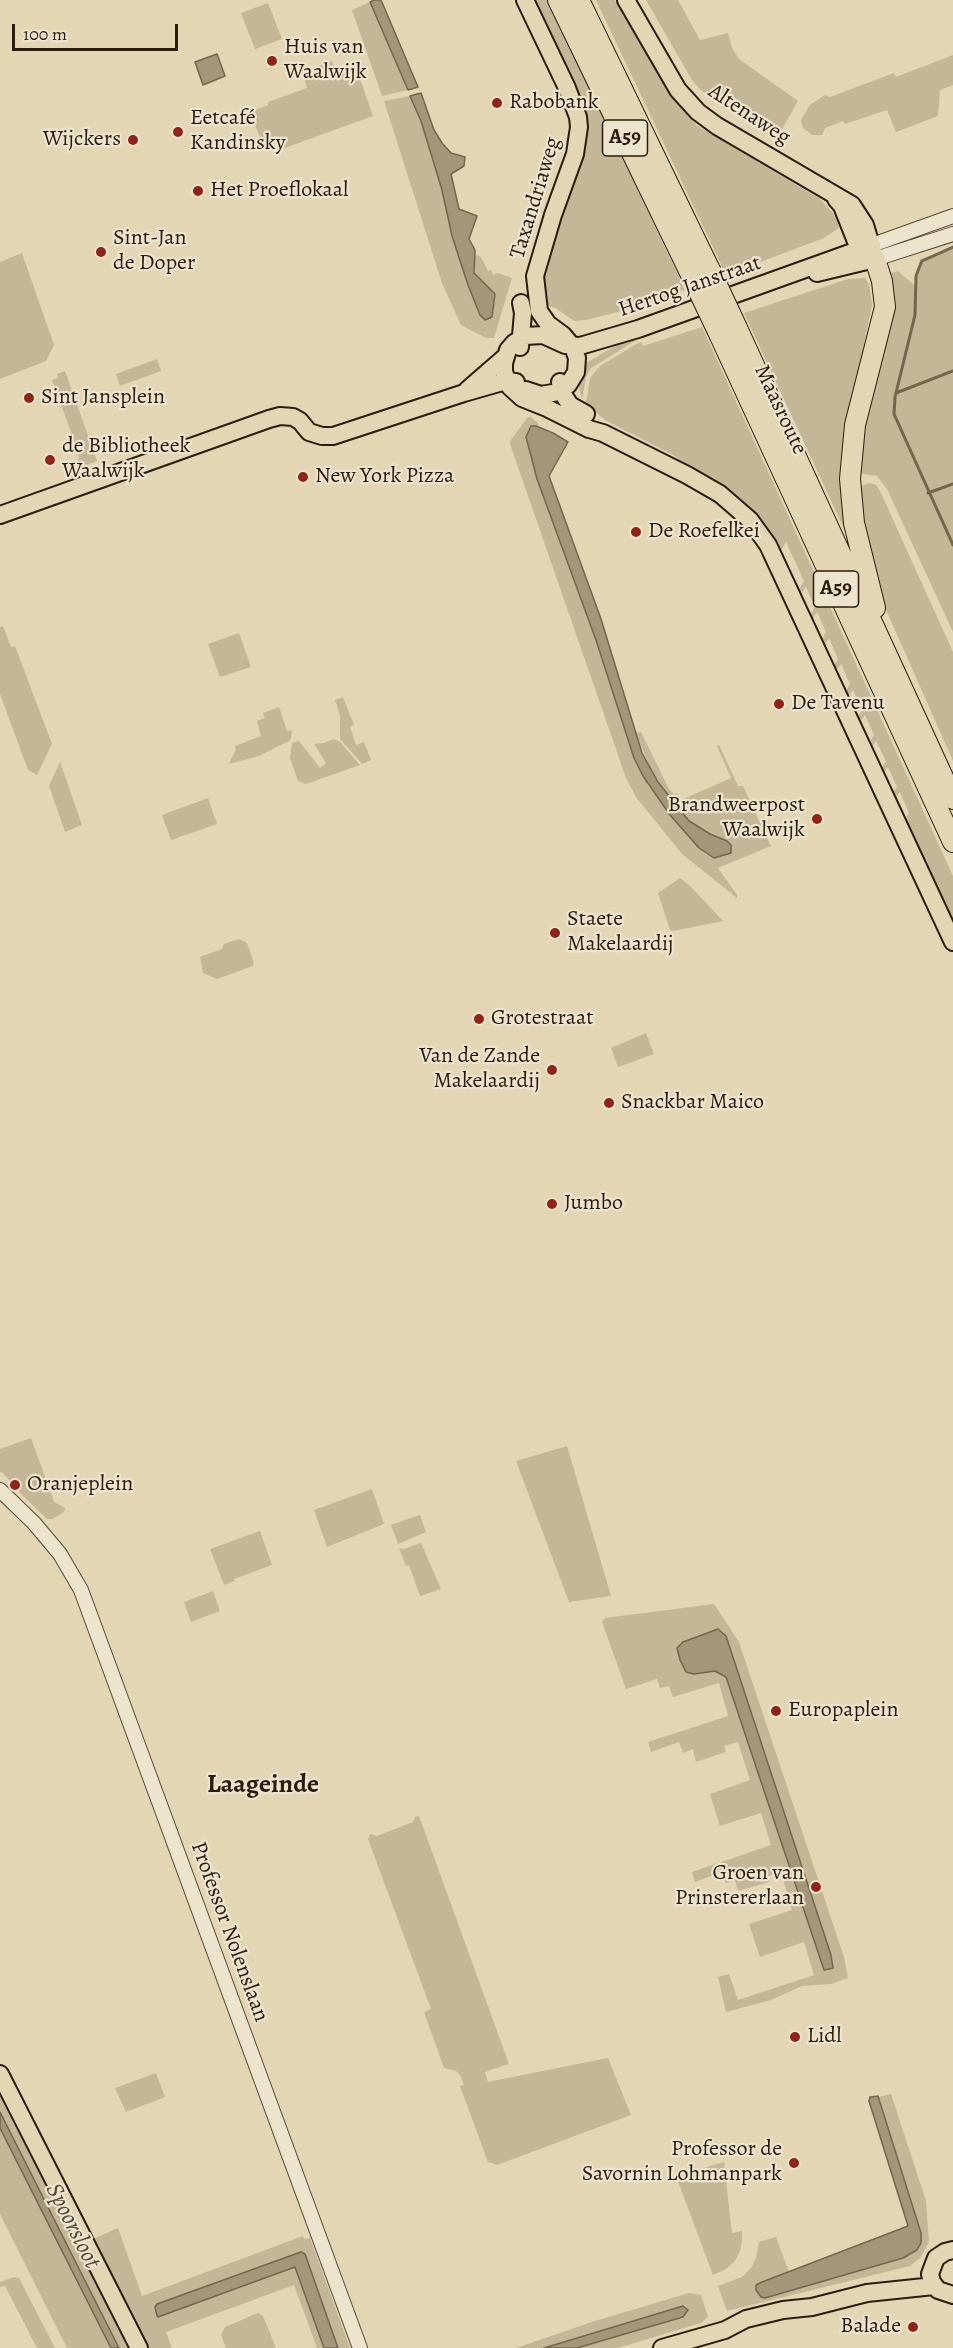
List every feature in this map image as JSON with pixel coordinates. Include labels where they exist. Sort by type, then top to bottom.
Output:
[{"type":"highway","name":"Maasroute","points":[[558,0],[701,273]]},
{"type":"highway","name":"Maasroute","points":[[579,0],[953,842]]},
{"type":"highway","name":"A59","points":[[869,251],[882,281],[885,307],[855,425],[850,479],[859,546],[886,654]]},
{"type":"highway","name":"Maasroute","points":[[728,332],[886,654],[953,799]]},
{"type":"main road","name":"Taxandriaweg","points":[[513,346],[523,313],[521,303],[526,288],[535,276],[553,215],[575,154],[579,128],[578,117],[567,88],[525,0]]},
{"type":"main road","name":"Altenaweg","points":[[626,0],[678,90],[698,112],[717,126],[855,208],[865,225],[869,251]]},
{"type":"main road","name":"Hertog Janstraat","points":[[577,364],[599,341],[795,274],[823,273],[869,251]]},
{"type":"main road","name":"Taxandriaweg","points":[[535,276],[539,311],[564,340]]},
{"type":"main road","name":"Hertog Janstraat","points":[[513,346],[540,334],[564,340],[587,337],[599,341]]},
{"type":"main road","points":[[0,515],[269,418],[293,417],[300,421],[309,432],[322,436],[333,436],[464,393],[483,393],[513,385],[541,395],[566,386],[577,364],[564,340]]},
{"type":"main road","points":[[564,340],[568,362],[560,382],[566,386],[603,434]]},
{"type":"main road","points":[[513,346],[513,385]]},
{"type":"main road","points":[[513,346],[503,369],[513,385],[532,402],[687,475],[720,494],[756,528],[768,545],[799,610],[953,942]]},
{"type":"main road","points":[[464,393],[513,346]]},
{"type":"main road","points":[[0,2074],[139,2348]]},
{"type":"main road","points":[[953,2250],[936,2258],[932,2278],[942,2293],[953,2295]]},
{"type":"main road","points":[[662,2348],[724,2330],[749,2328],[786,2319],[812,2307],[932,2278]]},
{"type":"street","points":[[869,251],[953,216]]},
{"type":"street","points":[[869,251],[953,234]]},
{"type":"street","name":"Professor Nolenslaan","points":[[0,1490],[60,1554],[81,1590],[360,2348]]},
{"type":"shaded area","points":[[381,0],[418,87],[408,90],[370,2]]},
{"type":"shaded area","points":[[531,0],[548,0],[685,290],[638,307],[586,320],[574,321],[557,309],[549,306],[543,307],[542,281],[589,131],[578,95]]},
{"type":"shaded area","points":[[596,0],[615,0],[674,97],[696,125],[820,199],[837,218],[839,228],[824,238],[726,275]]},
{"type":"shaded area","points":[[646,0],[678,0],[700,40],[728,33],[732,48],[739,59],[798,101],[778,136],[714,100],[701,90],[692,80]]},
{"type":"shaded area","points":[[370,2],[408,90],[382,96],[352,10]]},
{"type":"shaded area","points":[[268,3],[282,39],[255,49],[241,13]]},
{"type":"shaded area","points":[[217,54],[225,76],[203,85],[195,62]]},
{"type":"shaded area","points":[[953,55],[953,85],[940,90],[938,116],[896,132],[887,110],[845,124],[843,121],[825,128],[822,135],[812,135],[803,128],[801,120],[810,105],[825,95],[830,97],[894,73],[896,77]]},
{"type":"shaded area","points":[[332,61],[337,75],[356,68],[373,116],[282,149],[276,136],[262,142],[250,112],[268,105],[268,102],[307,88],[303,75],[320,70],[319,66]]},
{"type":"shaded area","points":[[421,93],[434,130],[442,143],[451,153],[465,157],[464,166],[451,174],[459,209],[477,216],[469,239],[475,250],[474,273],[495,294],[492,317],[485,320],[480,315],[468,285],[452,236],[442,190],[421,121],[410,96]]},
{"type":"shaded area","points":[[410,96],[421,121],[442,190],[452,236],[480,315],[492,317],[495,301],[489,288],[474,273],[474,254],[481,257],[488,271],[491,270],[493,275],[498,273],[512,278],[494,338],[486,338],[461,325],[442,283],[384,101]]},
{"type":"shaded area","points":[[953,248],[953,632],[887,489],[877,476],[863,474],[859,461],[887,274],[898,271],[914,285],[920,259]]},
{"type":"shaded area","points":[[22,253],[54,345],[46,361],[0,379],[0,262]]},
{"type":"shaded area","points":[[865,278],[869,285],[872,305],[842,453],[841,482],[847,535],[744,313],[848,279]]},
{"type":"shaded area","points":[[702,327],[953,876],[953,928],[904,822],[909,813],[900,792],[894,800],[891,796],[897,787],[888,767],[882,775],[880,771],[886,761],[876,741],[870,750],[868,745],[874,735],[865,715],[858,724],[856,719],[862,710],[853,690],[847,698],[844,694],[850,684],[841,664],[835,672],[832,668],[838,659],[829,638],[823,647],[821,641],[826,632],[817,612],[811,621],[809,617],[815,607],[806,587],[800,595],[798,591],[804,581],[786,542],[780,552],[754,513],[741,501],[700,476],[675,456],[605,420],[584,403],[587,399],[590,378],[600,366],[638,343],[641,342],[643,346]]},
{"type":"shaded area","points":[[640,337],[591,368],[586,377],[582,400],[578,383],[586,363],[617,345]]},
{"type":"shaded area","points":[[157,359],[161,371],[120,386],[116,374]]},
{"type":"shaded area","points":[[65,371],[97,461],[79,468],[76,463],[79,458],[52,380],[58,378],[57,374]]},
{"type":"shaded area","points":[[528,417],[538,423],[539,427],[536,426],[526,438],[537,479],[596,640],[634,758],[670,815],[707,855],[710,834],[689,821],[671,799],[651,770],[636,733],[641,732],[669,789],[674,794],[677,793],[681,800],[731,778],[717,746],[719,745],[738,786],[743,786],[771,846],[718,868],[737,898],[682,854],[636,797],[626,778],[510,444]]},
{"type":"shaded area","points":[[531,426],[553,433],[568,442],[549,476],[601,619],[642,753],[658,782],[689,821],[727,841],[731,845],[731,853],[714,858],[699,848],[670,815],[643,776],[634,758],[596,640],[537,479],[526,437]]},
{"type":"shaded area","points":[[870,483],[876,485],[880,491],[953,652],[953,761],[883,603],[866,549],[860,490],[863,485]]},
{"type":"shaded area","points":[[3,626],[11,647],[15,646],[52,744],[37,775],[28,770],[0,694],[0,627]]},
{"type":"shaded area","points":[[239,633],[251,667],[220,677],[208,644]]},
{"type":"shaded area","points":[[343,697],[354,725],[350,727],[356,745],[364,742],[371,760],[362,764],[340,739],[340,715],[335,700]]},
{"type":"shaded area","points":[[279,707],[287,731],[292,730],[289,741],[259,756],[229,764],[236,749],[235,746],[261,736],[257,721],[265,718],[263,713]]},
{"type":"shaded area","points":[[334,739],[340,742],[360,765],[306,784],[298,781],[290,758],[292,743],[299,741],[320,768],[326,763],[314,744]]},
{"type":"shaded area","points":[[60,762],[82,825],[65,832],[49,786]]},
{"type":"shaded area","points":[[208,798],[217,824],[171,840],[162,815]]},
{"type":"shaded area","points":[[680,878],[723,921],[670,930],[658,893]]},
{"type":"shaded area","points":[[239,939],[247,943],[253,966],[217,979],[203,973],[200,957],[222,949],[224,944]]},
{"type":"shaded area","points":[[646,1033],[654,1054],[618,1067],[611,1048]]},
{"type":"shaded area","points":[[31,1438],[54,1502],[65,1508],[64,1512],[52,1519],[47,1519],[0,1472],[0,1449]]},
{"type":"shaded area","points":[[567,1446],[611,1596],[569,1602],[516,1461]]},
{"type":"shaded area","points":[[372,1489],[384,1524],[327,1547],[314,1510]]},
{"type":"shaded area","points":[[420,1515],[426,1532],[398,1544],[391,1525]]},
{"type":"shaded area","points":[[260,1531],[272,1565],[224,1585],[210,1549]]},
{"type":"shaded area","points":[[421,1543],[441,1589],[420,1596],[409,1565],[406,1566],[399,1548],[404,1549]]},
{"type":"shaded area","points":[[213,1591],[220,1611],[191,1622],[184,1602]]},
{"type":"shaded area","points":[[714,1604],[739,1642],[844,1957],[848,1978],[831,1984],[802,1986],[771,2000],[726,2012],[718,1977],[729,1974],[738,2000],[814,1975],[804,1942],[760,1957],[749,1924],[792,1910],[781,1872],[768,1876],[769,1882],[738,1891],[735,1880],[726,1883],[722,1872],[695,1882],[692,1872],[771,1845],[761,1813],[720,1826],[710,1794],[750,1780],[738,1742],[724,1746],[726,1752],[696,1762],[693,1749],[683,1753],[679,1742],[651,1752],[648,1742],[728,1716],[719,1683],[673,1697],[669,1686],[660,1688],[657,1679],[626,1689],[602,1622],[605,1618]],"holes":[[[723,1632],[766,1756],[829,1969],[824,1969],[726,1677],[715,1671],[694,1674]]]},
{"type":"shaded area","points":[[718,1629],[726,1636],[831,1955],[833,1968],[824,1970],[726,1677],[715,1671],[694,1674],[686,1672],[680,1660],[677,1648],[683,1642]]},
{"type":"shaded area","points":[[419,1816],[509,2064],[485,2072],[488,2082],[608,2058],[631,2115],[497,2165],[488,2162],[460,2086],[464,2085],[460,2075],[456,2071],[444,2068],[424,2012],[431,2009],[368,1839],[370,1834],[377,1836],[413,1822],[415,1817]]},
{"type":"shaded area","points":[[156,2073],[165,2097],[126,2112],[115,2088]]},
{"type":"shaded area","points":[[0,2094],[130,2348],[119,2348],[0,2112]]},
{"type":"shaded area","points":[[891,2094],[926,2201],[929,2242],[921,2257],[910,2266],[727,2311],[718,2286],[742,2277],[751,2268],[756,2258],[759,2242],[776,2237],[789,2272],[756,2285],[756,2290],[761,2297],[765,2298],[903,2258],[917,2250],[921,2233],[879,2097]]},
{"type":"shaded area","points":[[878,2096],[921,2233],[921,2243],[917,2250],[903,2258],[765,2298],[761,2297],[756,2290],[756,2285],[762,2282],[908,2226],[869,2101],[870,2097]]},
{"type":"shaded area","points":[[0,2112],[119,2348],[111,2348],[0,2128]]},
{"type":"shaded area","points":[[0,2128],[111,2348],[67,2348],[0,2214]]},
{"type":"shaded area","points":[[724,2162],[732,2233],[742,2231],[742,2240],[735,2261],[726,2269],[713,2275],[676,2176]]},
{"type":"shaded area","points":[[118,2228],[142,2296],[303,2236],[304,2239],[310,2238],[350,2348],[338,2348],[305,2254],[301,2252],[157,2304],[155,2308],[295,2267],[324,2348],[317,2348],[294,2285],[166,2332],[172,2348],[149,2348],[93,2239]]},
{"type":"shaded area","points":[[301,2252],[305,2254],[338,2348],[324,2348],[295,2267],[157,2316],[155,2307],[157,2304]]},
{"type":"shaded area","points":[[14,2277],[19,2278],[55,2348],[37,2348],[5,2286],[0,2287],[0,2282]]},
{"type":"shaded area","points":[[689,2293],[701,2295],[708,2317],[701,2323],[618,2348],[577,2348],[687,2307],[683,2306],[544,2348],[516,2348],[595,2321]]},
{"type":"shaded area","points":[[683,2306],[688,2310],[683,2317],[577,2348],[544,2348]]},
{"type":"shaded area","points":[[258,2313],[263,2316],[276,2348],[226,2348],[221,2335],[225,2327]]},
{"type":"waterway","points":[[953,247],[922,261],[916,276],[915,315],[895,397],[894,414],[953,545]]},
{"type":"waterway","points":[[896,393],[953,371]]},
{"type":"waterway","points":[[928,493],[953,484]]},
{"type":"place","name":"Huis van Waalwijk","points":[[272,61]]},
{"type":"place","name":"Rabobank","points":[[497,103]]},
{"type":"place","name":"Eetcafé Kandinsky","points":[[178,132]]},
{"type":"place","name":"Wijckers","points":[[133,140]]},
{"type":"place","name":"Het Proeflokaal","points":[[198,191]]},
{"type":"place","name":"Sint-Jan de Doper","points":[[101,252]]},
{"type":"place","name":"Sint Jansplein","points":[[29,398]]},
{"type":"place","name":"de Bibliotheek Waalwijk","points":[[50,460]]},
{"type":"place","name":"New York Pizza","points":[[303,477]]},
{"type":"place","name":"De Roefelkei","points":[[636,532]]},
{"type":"place","name":"De Tavenu","points":[[779,704]]},
{"type":"place","name":"Brandweerpost Waalwijk","points":[[817,819]]},
{"type":"place","name":"Staete Makelaardij","points":[[555,933]]},
{"type":"place","name":"Grotestraat","points":[[479,1019]]},
{"type":"place","name":"Van de Zande Makelaardij","points":[[552,1070]]},
{"type":"place","name":"Snackbar Maico","points":[[609,1103]]},
{"type":"place","name":"Jumbo","points":[[552,1204]]},
{"type":"place","name":"Oranjeplein","points":[[15,1485]]},
{"type":"place","name":"Europaplein","points":[[776,1711]]},
{"type":"place","name":"Groen van Prinstererlaan","points":[[816,1887]]},
{"type":"place","name":"Lidl","points":[[795,2037]]},
{"type":"place","name":"Professor de Savornin Lohmanpark","points":[[794,2163]]},
{"type":"place","name":"Balade","points":[[913,2327]]},
{"type":"district","name":"Laageinde","points":[[263,1786]]},
{"type":"water label","name":"Spoorsloot","points":[[72,2226]]}]
